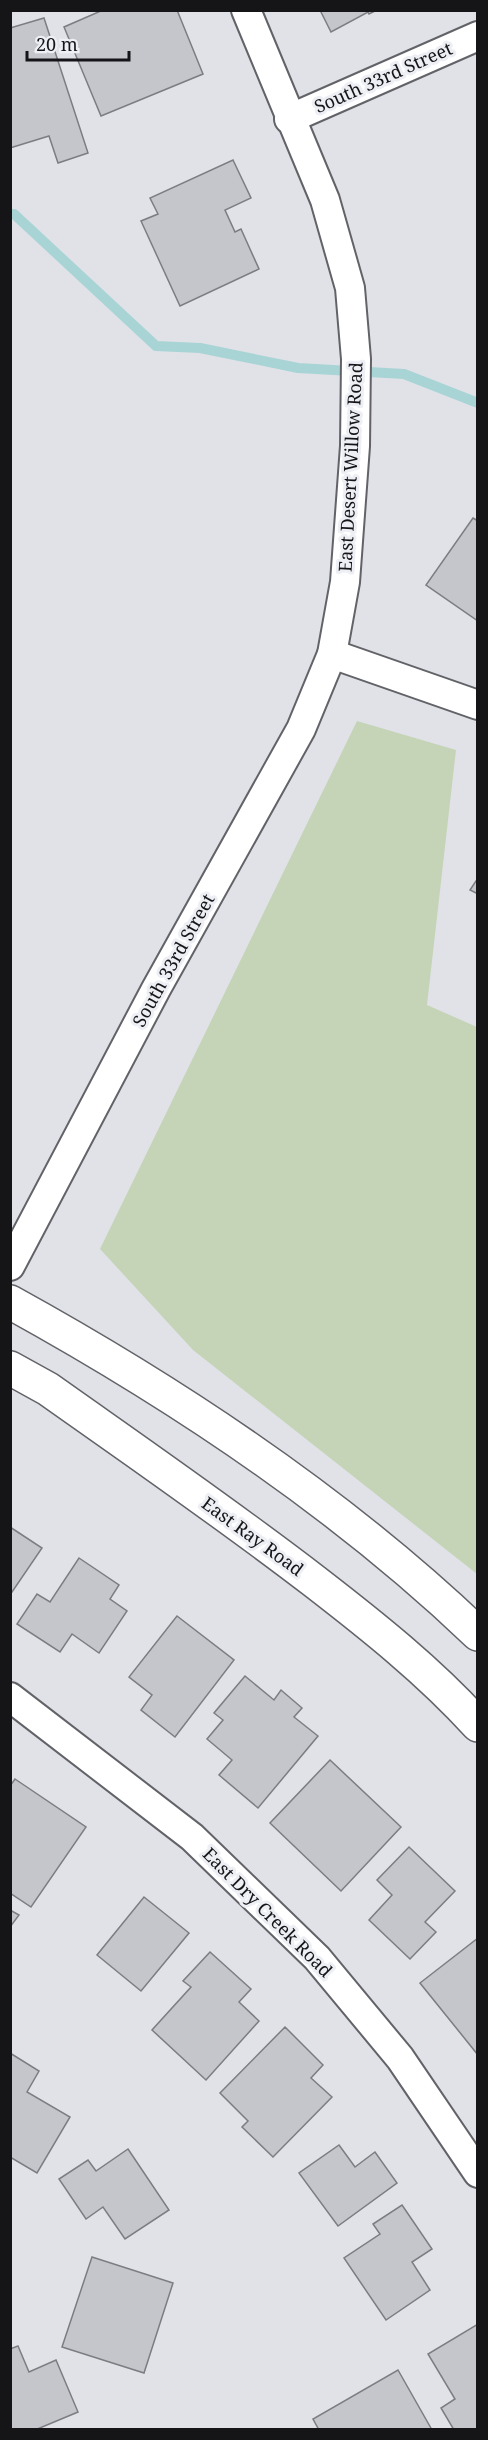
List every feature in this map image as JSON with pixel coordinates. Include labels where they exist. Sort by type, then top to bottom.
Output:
[{"type":"main road","points":[[10,1302],[78,1339],[209,1423],[298,1484],[442,1600],[477,1634]]},
{"type":"main road","name":"East Ray Road","points":[[10,1368],[48,1389],[273,1549],[398,1648],[459,1704],[477,1725]]},
{"type":"street","name":"East Desert Willow Road","points":[[246,10],[289,119],[325,200],[351,288],[356,359],[355,446],[345,582],[332,654]]},
{"type":"street","name":"South 33rd Street","points":[[289,119],[477,36]]},
{"type":"street","name":"South 33rd Street","points":[[10,1266],[156,989],[301,729],[332,654]]},
{"type":"street","points":[[332,654],[477,705]]},
{"type":"street","name":"East Dry Creek Road","points":[[10,1697],[192,1837],[317,1958],[400,2058],[477,2174]]},
{"type":"green space","points":[[357,721],[456,750],[427,1005],[477,1027],[477,1574],[193,1350],[100,1249]]},
{"type":"building","points":[[103,10],[177,10],[203,74],[101,116],[64,27]]},
{"type":"building","points":[[320,10],[377,10],[369,14],[368,12],[331,32]]},
{"type":"building","points":[[44,18],[88,153],[58,163],[49,136],[10,148],[10,28]]},
{"type":"building","points":[[233,160],[251,198],[225,210],[235,232],[241,229],[259,269],[180,306],[141,221],[158,214],[150,198]]},
{"type":"building","points":[[473,518],[478,521],[478,621],[426,585]]},
{"type":"building","points":[[478,878],[478,894],[470,890]]},
{"type":"building","points":[[10,1527],[42,1548],[12,1592],[10,1591]]},
{"type":"building","points":[[79,1558],[119,1585],[110,1599],[127,1611],[99,1653],[72,1634],[60,1652],[17,1624],[37,1594],[50,1602]]},
{"type":"building","points":[[177,1616],[234,1660],[175,1737],[141,1710],[152,1695],[129,1677]]},
{"type":"building","points":[[245,1676],[274,1700],[281,1690],[302,1708],[294,1717],[318,1736],[258,1808],[219,1775],[232,1760],[207,1739],[223,1720],[214,1713]]},
{"type":"building","points":[[330,1760],[401,1827],[341,1891],[270,1823]]},
{"type":"building","points":[[15,1779],[86,1827],[31,1907],[10,1893],[10,1786]]},
{"type":"building","points":[[409,1847],[455,1891],[425,1922],[436,1932],[410,1959],[369,1920],[392,1895],[377,1880]]},
{"type":"building","points":[[144,1897],[189,1933],[141,1991],[97,1955]]},
{"type":"building","points":[[10,1910],[19,1915],[10,1927]]},
{"type":"building","points":[[478,1938],[478,2055],[420,1983]]},
{"type":"building","points":[[210,1952],[251,1989],[239,2002],[259,2021],[206,2080],[152,2030],[191,1987],[183,1981]]},
{"type":"building","points":[[285,2027],[323,2065],[311,2078],[332,2097],[273,2157],[242,2127],[248,2121],[220,2093]]},
{"type":"building","points":[[10,2053],[39,2071],[27,2092],[70,2117],[37,2173],[10,2157]]},
{"type":"building","points":[[339,2145],[355,2167],[375,2152],[397,2183],[338,2226],[299,2173]]},
{"type":"building","points":[[128,2149],[169,2210],[125,2239],[103,2207],[86,2219],[59,2179],[88,2160],[96,2171]]},
{"type":"building","points":[[402,2205],[432,2249],[412,2262],[430,2290],[386,2320],[344,2258],[380,2234],[373,2224]]},
{"type":"building","points":[[92,2257],[173,2283],[144,2373],[62,2347]]},
{"type":"building","points":[[478,2324],[478,2430],[454,2430],[441,2408],[455,2399],[428,2354]]},
{"type":"building","points":[[18,2346],[29,2372],[56,2360],[78,2412],[35,2430],[10,2430],[10,2349]]},
{"type":"building","points":[[398,2370],[432,2430],[319,2430],[313,2419]]},
{"type":"waterway","points":[[10,214],[14,214],[156,346],[200,348],[298,368],[404,374],[478,403]]}]
